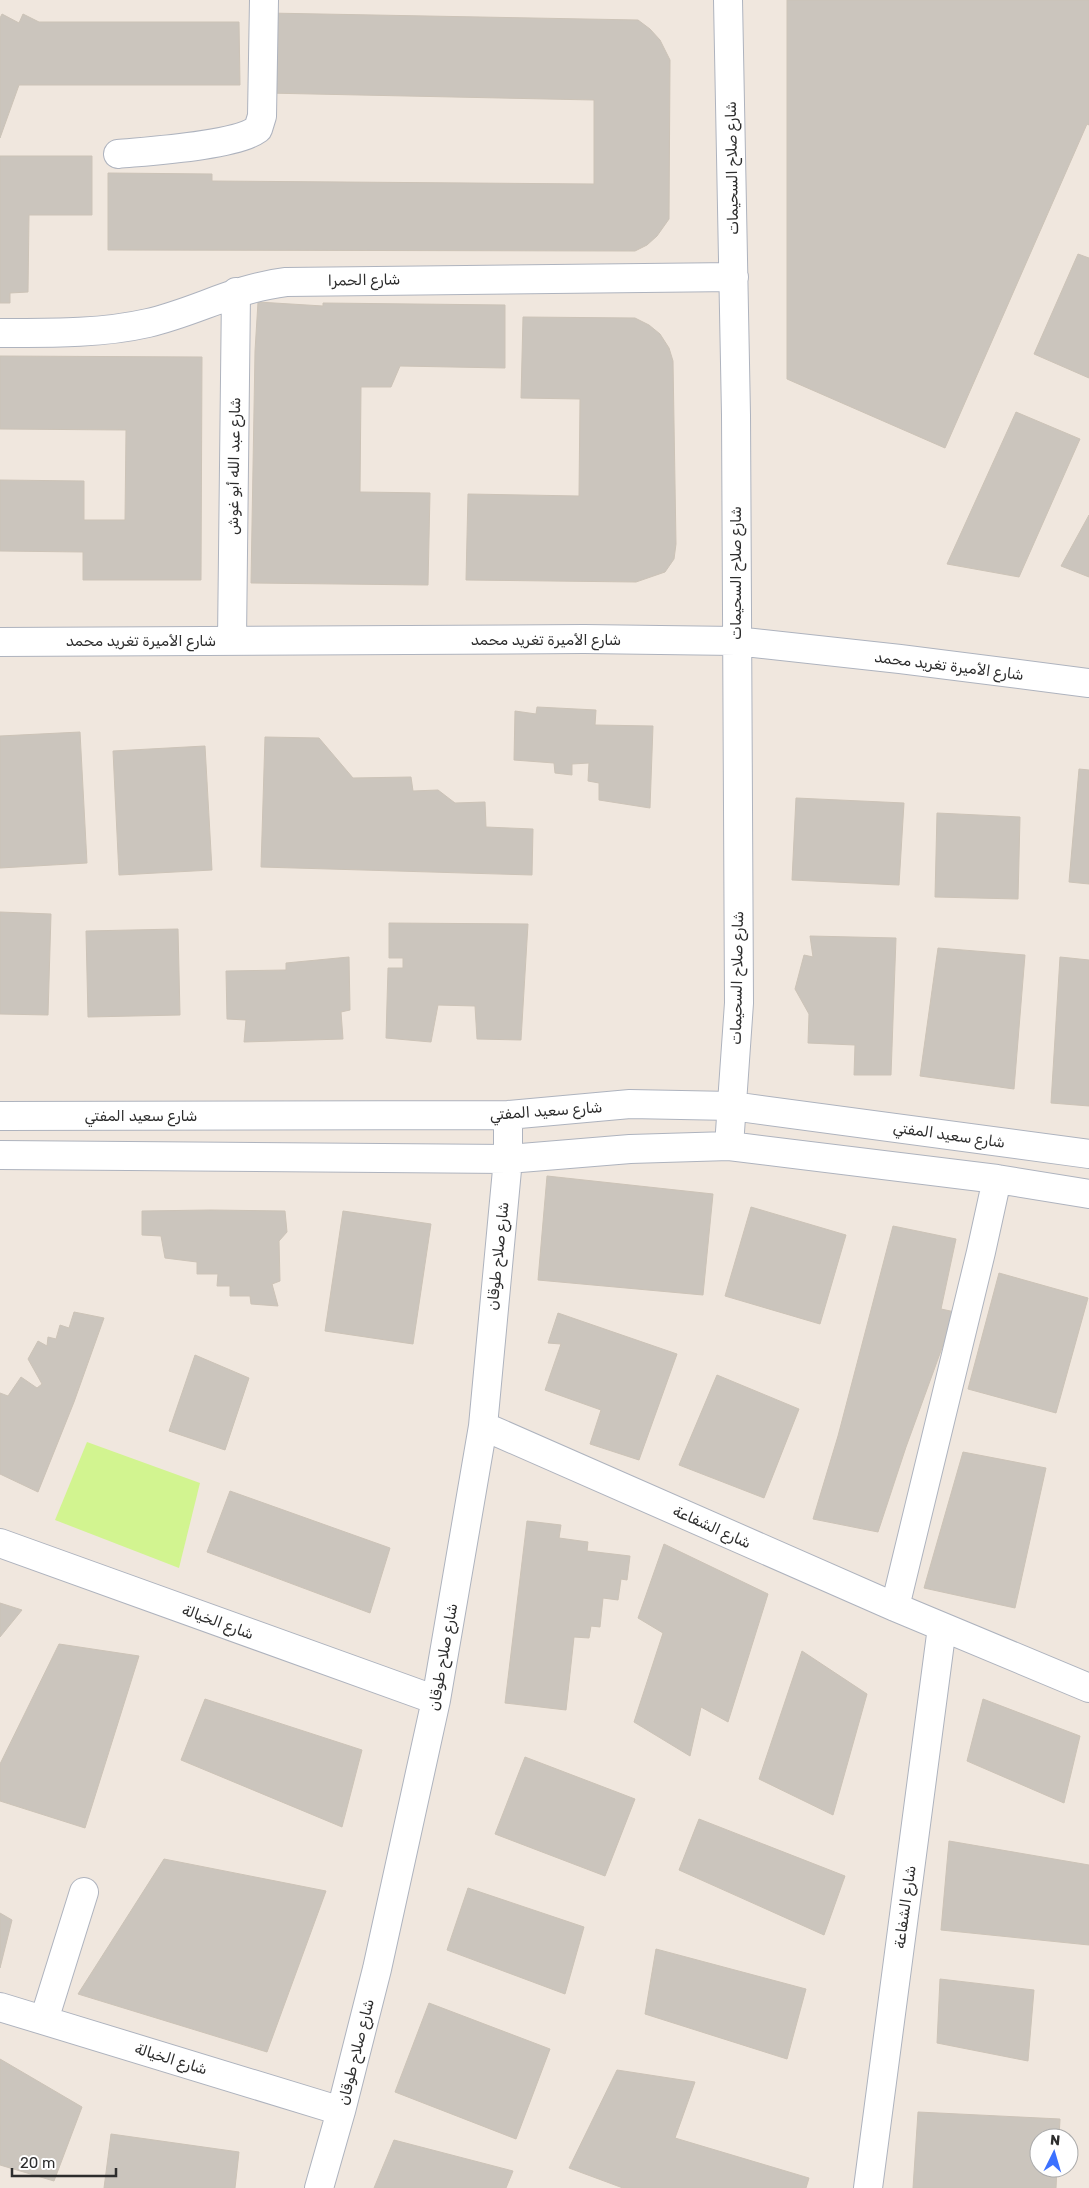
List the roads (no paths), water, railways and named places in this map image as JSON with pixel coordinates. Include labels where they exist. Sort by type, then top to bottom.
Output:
[{"type":"street","points":[[118,154],[209,143],[239,137],[258,129],[262,116],[264,0]]},
{"type":"street","name":"شارع صلاح السحيمات","points":[[728,0],[736,415],[736,641],[739,768],[739,1003],[729,1146]]},
{"type":"street","name":"شارع الحمرا","points":[[0,333],[73,331],[131,326],[173,315],[260,285],[322,281],[734,277]]},
{"type":"street","name":"شارع عبد الله أبو غوش","points":[[232,640],[236,292]]},
{"type":"street","name":"شارع الأميرة تغريد محمد","points":[[0,642],[584,639],[736,641],[900,659],[1089,684]]},
{"type":"street","name":"شارع سعيد المفتي","points":[[0,1116],[508,1115],[630,1104],[732,1106],[1089,1154]]},
{"type":"street","name":"شارع صلاح طوقان","points":[[319,2188],[341,2111],[377,1969],[436,1700],[483,1426],[508,1159],[508,1115]]},
{"type":"street","points":[[0,1155],[508,1159],[630,1149],[729,1146],[997,1179],[1089,1194]]},
{"type":"street","points":[[895,1607],[979,1262],[997,1179]]},
{"type":"street","name":"شارع الشفاعة","points":[[483,1426],[895,1607],[1089,1688]]},
{"type":"street","name":"شارع الخيالة","points":[[0,1543],[436,1700]]},
{"type":"street","name":"شارع الشفاعة","points":[[868,2188],[942,1626]]},
{"type":"street","points":[[44,2020],[84,1892]]},
{"type":"street","name":"شارع الخيالة","points":[[0,2007],[341,2111]]}]
